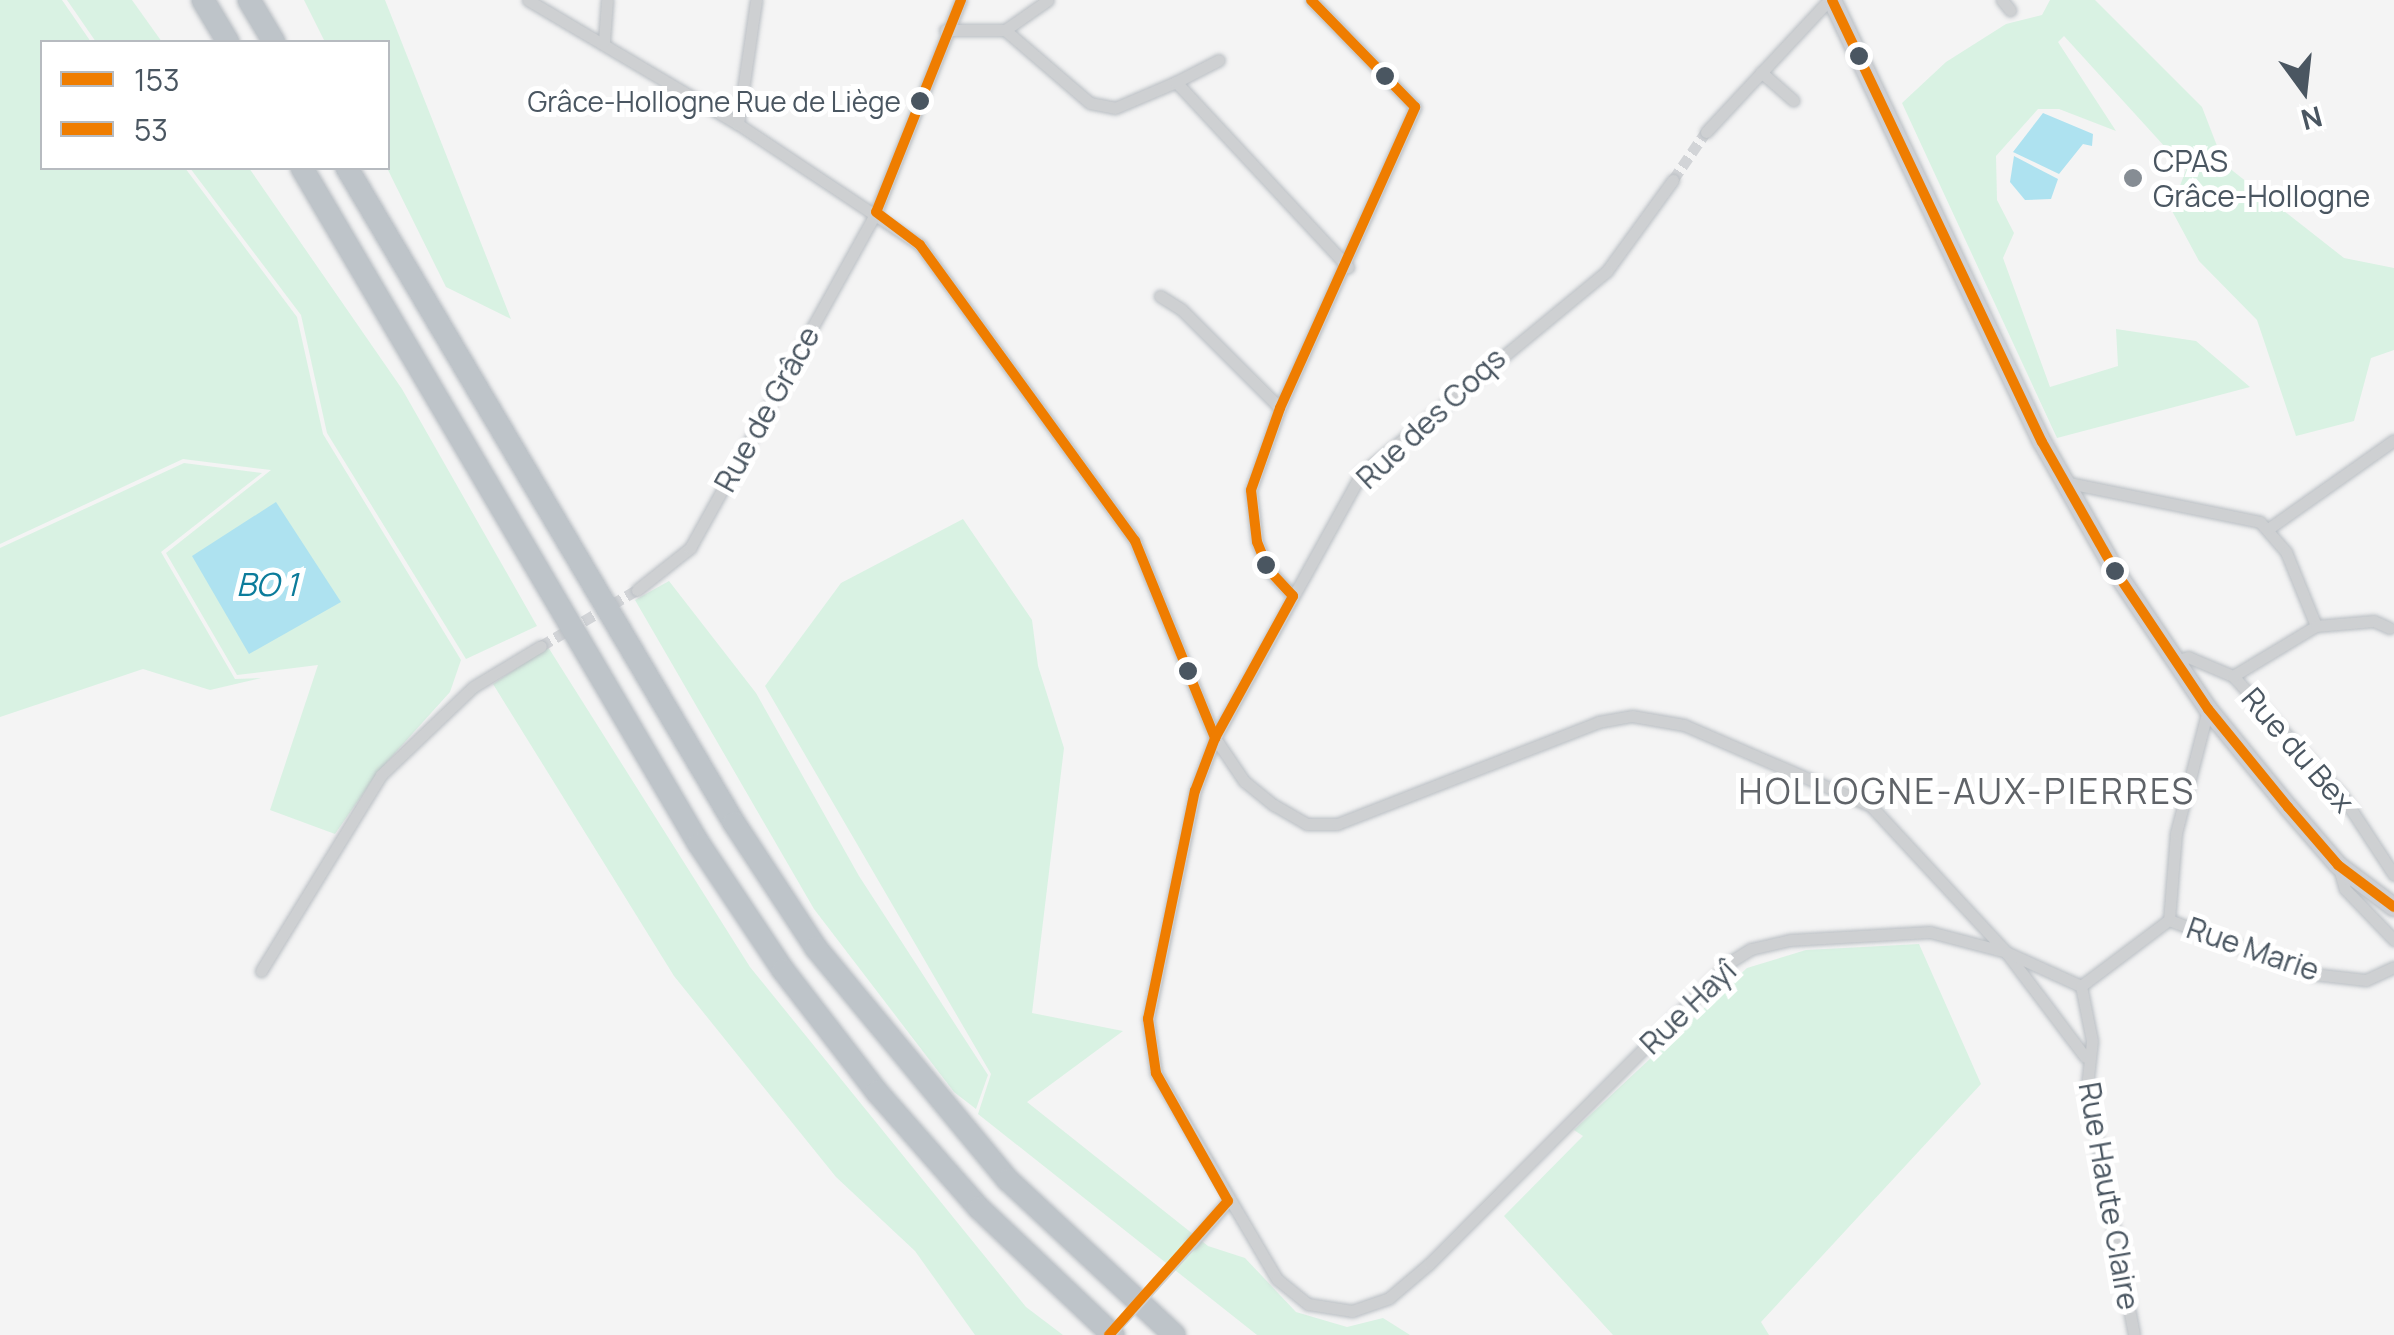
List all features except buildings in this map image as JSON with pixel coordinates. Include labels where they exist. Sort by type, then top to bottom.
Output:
[{"type":"highway","points":[[204,0],[227,40]]},
{"type":"highway","points":[[249,0],[273,40]]},
{"type":"highway","points":[[303,170],[690,828],[783,970],[876,1092],[979,1208],[1111,1335]]},
{"type":"highway","points":[[348,170],[734,823],[816,948],[1008,1180],[1174,1335]]},
{"type":"street","points":[[528,0],[604,41],[738,124],[876,212],[920,245],[1134,541],[1215,738],[1244,781],[1274,805],[1307,824],[1337,824],[1598,722],[1632,716],[1684,725],[1872,806],[2006,952],[2085,1057]]},
{"type":"street","points":[[604,41],[607,0]]},
{"type":"street","points":[[738,124],[756,0]]},
{"type":"street","points":[[945,30],[1005,30],[1048,0]]},
{"type":"street","points":[[1293,596],[1268,569],[1257,542],[1251,490],[1280,408],[1348,267],[1414,107],[1311,0]]},
{"type":"street","points":[[1706,132],[1831,0],[2063,482],[2208,709],[2338,865],[2394,906]]},
{"type":"street","name":"Rue de Grâce","points":[[637,590],[690,548],[876,212],[957,3]]},
{"type":"street","points":[[1005,30],[1090,103],[1116,108],[1219,60]]},
{"type":"street","points":[[1761,72],[1793,100]]},
{"type":"street","points":[[1176,82],[1348,267]]},
{"type":"street","name":"Rue des Coqs","points":[[1228,1201],[1156,1073],[1148,1019],[1196,791],[1215,738],[1361,474],[1607,271],[1674,180]]},
{"type":"street","points":[[1160,296],[1181,309],[1280,408]]},
{"type":"street","points":[[2268,530],[2394,440]]},
{"type":"street","points":[[2063,482],[2260,522],[2312,603],[2316,626]]},
{"type":"street","points":[[2175,661],[2188,657],[2233,676],[2316,626],[2374,622],[2390,628]]},
{"type":"street","points":[[261,970],[381,775],[473,687],[540,646]]},
{"type":"street","name":"Rue du Bex","points":[[2233,676],[2343,797],[2394,876]]},
{"type":"street","points":[[2081,986],[2169,920],[2176,833],[2208,709]]},
{"type":"street","points":[[2338,865],[2345,890],[2394,940]]},
{"type":"street","name":"Rue Marie","points":[[2169,920],[2313,974],[2366,980],[2394,967]]},
{"type":"street","name":"Rue Hayî","points":[[1228,1201],[1278,1279],[1308,1304],[1352,1311],[1388,1298],[1430,1264],[1730,962],[1751,950],[1790,940],[1930,932],[2006,952],[2081,986]]},
{"type":"street","name":"Rue Haute Claire","points":[[2081,986],[2092,1041],[2085,1057],[2134,1335]]},
{"type":"street","points":[[1111,1335],[1228,1201]]},
{"type":"green space","points":[[0,0],[62,0],[90,40],[40,40],[40,170],[187,170],[297,317],[323,434],[461,660],[450,692],[378,772],[335,834],[270,810],[318,665],[237,675],[166,553],[271,470],[183,459],[0,544]]},
{"type":"green space","points":[[67,0],[132,0],[161,40],[95,40]]},
{"type":"green space","points":[[304,0],[385,0],[511,319],[446,287],[388,170],[390,40],[324,40]]},
{"type":"green space","points":[[2050,0],[2095,0],[2202,107],[2224,164],[2344,258],[2394,268],[2394,350],[2371,358],[2354,421],[2296,436],[2257,320],[2199,261],[2171,209],[2186,170],[2064,36],[2058,42],[2116,131],[2059,109],[2038,109],[1996,156],[1997,200],[2014,233],[2003,258],[2050,387],[2118,366],[2116,329],[2196,341],[2250,387],[2057,438],[1902,103],[1946,62],[2006,24],[2042,15]]},
{"type":"green space","points":[[192,170],[250,170],[402,389],[537,626],[466,659],[327,433],[301,315]]},
{"type":"green space","points":[[184,463],[262,473],[161,552],[235,679],[261,678],[210,690],[143,669],[0,717],[0,548]]},
{"type":"green space","points":[[963,519],[1032,620],[1038,666],[1064,748],[1032,1013],[1123,1031],[1027,1102],[1208,1246],[1245,1258],[1296,1312],[1347,1327],[1383,1318],[1410,1335],[1257,1335],[978,1114],[991,1074],[765,686],[841,583]]},
{"type":"green space","points":[[669,581],[756,693],[859,876],[988,1075],[976,1109],[954,1092],[814,909],[635,600]]},
{"type":"green space","points":[[548,647],[750,967],[1026,1307],[1063,1335],[975,1335],[915,1251],[836,1177],[674,976],[493,684]]},
{"type":"green space","points":[[1919,944],[1981,1084],[1761,1322],[1769,1335],[1613,1335],[1504,1216],[1583,1136],[1574,1130],[1747,968],[1806,950]]},
{"type":"water","points":[[2043,113],[2093,134],[2092,146],[2083,144],[2059,174],[2013,152]]},
{"type":"water","points":[[2014,156],[2058,179],[2051,199],[2025,200],[2010,182]]},
{"type":"water","name":"BO 1","points":[[276,502],[341,602],[249,654],[192,556]]},
{"type":"tunnel","points":[[1673,180],[1706,132]]},
{"type":"tunnel","points":[[541,646],[637,590]]},
{"type":"transit line","name":"153","points":[[961,0],[876,212],[920,245],[1135,541],[1215,738]]},
{"type":"transit line","name":"153","points":[[1228,1201],[1156,1073],[1148,1019],[1195,791],[1215,738],[1293,596],[1268,569],[1257,542],[1251,490],[1280,408],[1415,107],[1311,0]]},
{"type":"transit line","name":"53","points":[[1832,0],[2042,442],[2116,572],[2208,709],[2288,807],[2338,865],[2394,907]]},
{"type":"transit line","name":"153","points":[[1109,1335],[1228,1201]]},
{"type":"place","name":"Grâce-Hollogne Rue de Liège","points":[[920,101]]},
{"type":"place","name":"CPAS Grâce-Hollogne","points":[[2133,178]]},
{"type":"district","name":"HOLLOGNE-AUX-PIERRES","points":[[1967,791]]}]
